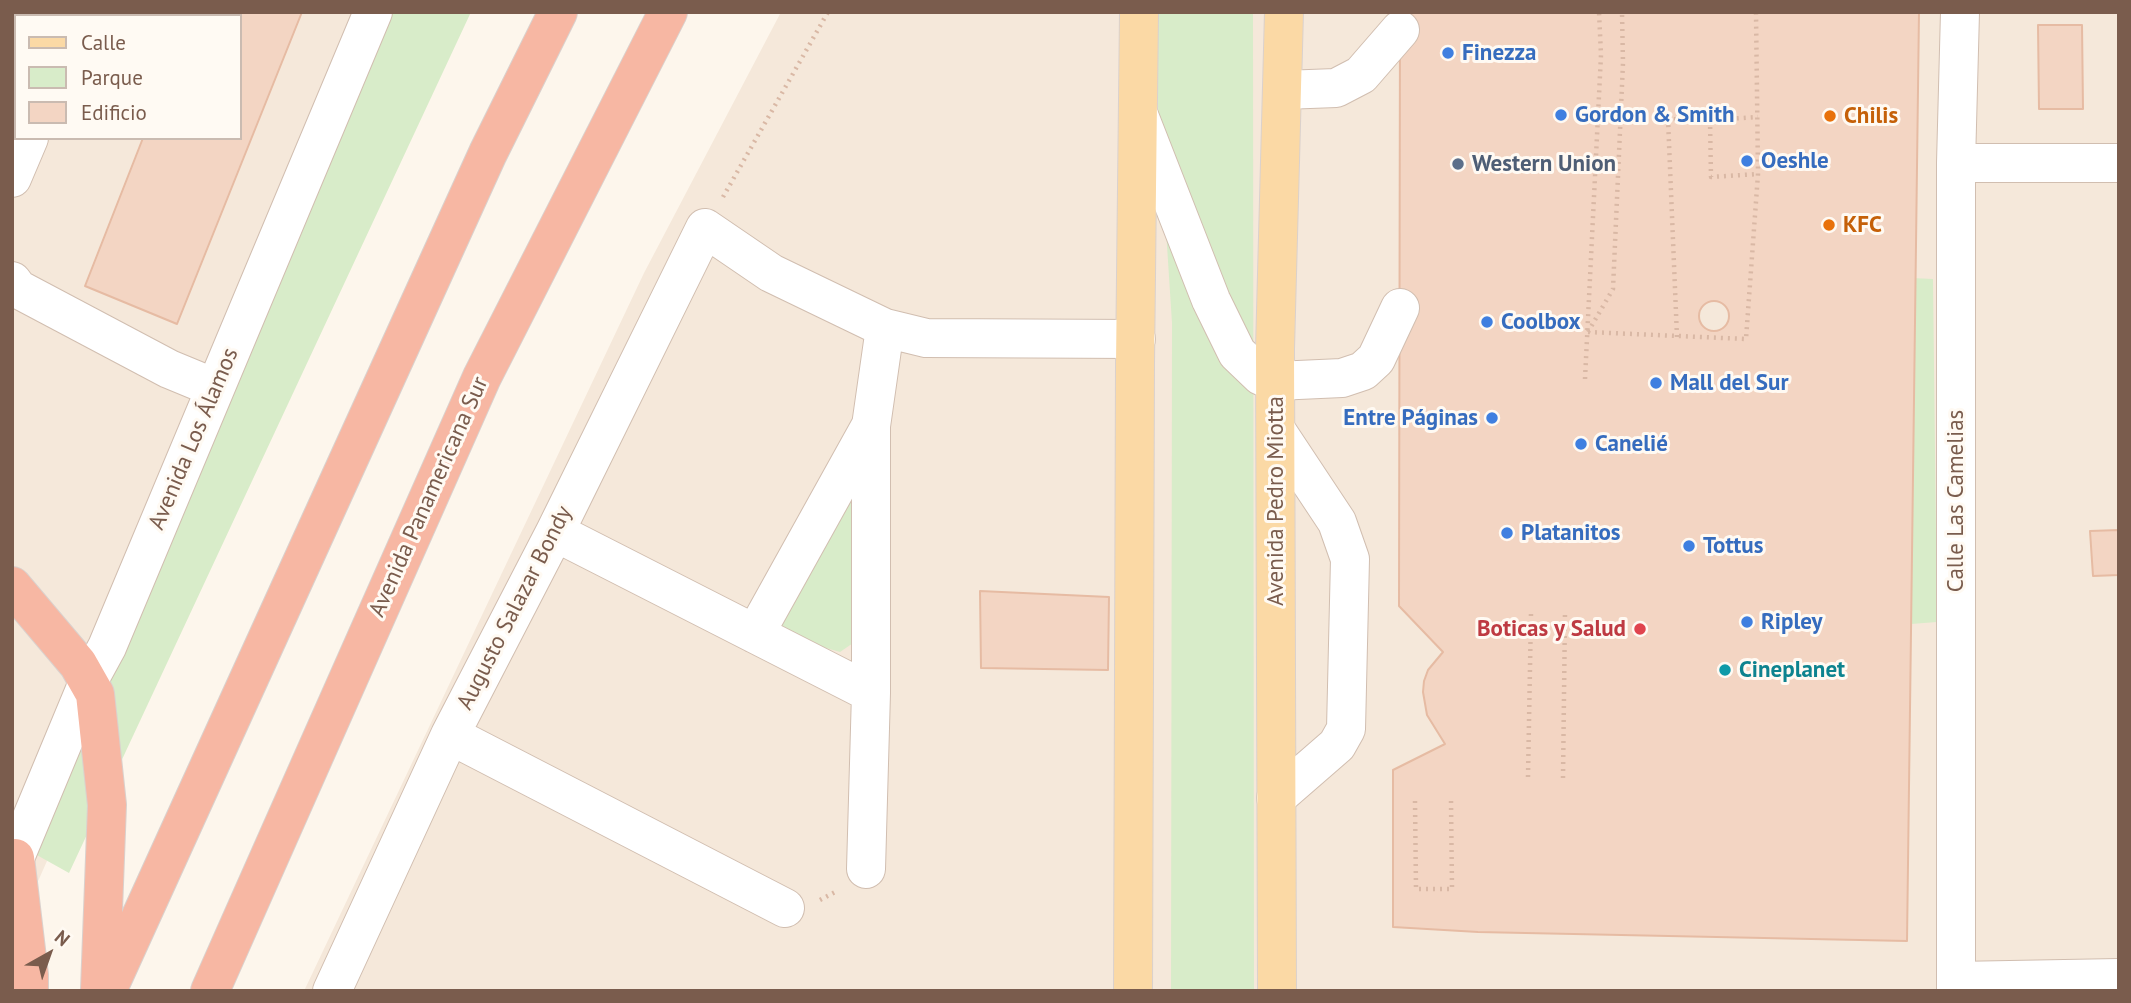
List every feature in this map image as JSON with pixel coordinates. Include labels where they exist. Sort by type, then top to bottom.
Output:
[{"type":"highway","points":[[107,991],[488,153],[558,12]]},
{"type":"highway","name":"Avenida Panamericana Sur","points":[[211,991],[482,377],[668,12]]},
{"type":"highway","points":[[12,586],[79,664],[95,694],[107,805],[100,991]]},
{"type":"highway","points":[[13,860],[29,991]]},
{"type":"main road","points":[[1133,991],[1139,12]]},
{"type":"main road","name":"Avenida Pedro Miotta","points":[[1277,991],[1276,381],[1284,12]]},
{"type":"street","name":"Avenida Los Álamos","points":[[13,860],[89,680],[107,647],[373,12]]},
{"type":"street","name":"Calle Las Camelias","points":[[1956,986],[1956,163],[1960,12]]},
{"type":"street","points":[[1283,90],[1336,88],[1361,75],[1400,30]]},
{"type":"street","points":[[1138,113],[1211,300],[1237,353],[1261,376],[1276,381],[1342,378],[1363,371],[1376,359],[1400,308]]},
{"type":"street","points":[[12,178],[28,140]]},
{"type":"street","points":[[1956,163],[2119,163]]},
{"type":"street","points":[[705,228],[771,273],[885,328],[926,338],[1136,339]]},
{"type":"street","name":"Augusto Salazar Bondy","points":[[332,991],[450,735],[555,532],[705,228]]},
{"type":"street","points":[[12,281],[18,289],[134,351],[215,388]]},
{"type":"street","points":[[866,869],[871,693],[871,426],[885,328]]},
{"type":"street","points":[[755,634],[871,426]]},
{"type":"street","points":[[1276,430],[1337,522],[1350,559],[1346,729],[1337,745],[1276,797]]},
{"type":"street","points":[[555,532],[871,693]]},
{"type":"street","points":[[450,735],[785,908]]},
{"type":"street","points":[[1956,986],[2119,978]]},
{"type":"path","points":[[705,228],[828,12]]},
{"type":"path","points":[[1585,379],[1601,55],[1599,12]]},
{"type":"path","points":[[1588,332],[1613,289],[1623,63],[1622,12]]},
{"type":"path","points":[[1588,332],[1746,339],[1758,174],[1756,12]]},
{"type":"path","points":[[1677,337],[1668,119],[1758,117]]},
{"type":"path","points":[[1710,120],[1711,177],[1758,174]]},
{"type":"path","points":[[1528,777],[1531,612]]},
{"type":"path","points":[[1563,778],[1565,613]]},
{"type":"path","points":[[1415,801],[1416,889],[1452,889],[1451,801]]},
{"type":"path","points":[[785,908],[829,897],[866,869]]},
{"type":"shaded area","points":[[12,12],[423,12],[12,940]]},
{"type":"shaded area","points":[[781,12],[2119,12],[2119,991],[304,991],[644,273]]},
{"type":"green space","points":[[393,12],[471,12],[69,873],[35,854]]},
{"type":"green space","points":[[1155,12],[1253,12],[1254,991],[1171,991],[1172,323],[1154,44]]},
{"type":"green space","points":[[1912,278],[1933,279],[1937,622],[1911,624]]},
{"type":"green space","points":[[853,489],[856,641],[840,652],[788,637],[780,628]]},
{"type":"building","points":[[302,12],[177,324],[85,286],[142,140],[242,140],[242,14],[193,14]]},
{"type":"building","points":[[1400,12],[1919,12],[1907,941],[1478,932],[1393,927],[1393,770],[1445,744],[1427,715],[1423,692],[1428,670],[1443,652],[1399,606]]},
{"type":"building","points":[[2038,25],[2082,25],[2083,109],[2039,109]]},
{"type":"building","points":[[1714,301],[1725,305],[1729,316],[1725,327],[1714,331],[1703,327],[1699,316],[1703,305]]},
{"type":"building","points":[[2119,530],[2119,575],[2093,576],[2090,531]]},
{"type":"building","points":[[980,591],[1109,597],[1108,670],[981,668]]},
{"type":"place","name":"Finezza","points":[[1448,53]]},
{"type":"place","name":"Gordon & Smith","points":[[1561,115]]},
{"type":"place","name":"Chilis","points":[[1830,116]]},
{"type":"place","name":"Oeshle","points":[[1747,161]]},
{"type":"place","name":"Western Union","points":[[1458,164]]},
{"type":"place","name":"KFC","points":[[1829,225]]},
{"type":"place","name":"Coolbox","points":[[1487,322]]},
{"type":"place","name":"Mall del Sur","points":[[1656,383]]},
{"type":"place","name":"Entre Páginas","points":[[1492,418]]},
{"type":"place","name":"Canelié","points":[[1581,444]]},
{"type":"place","name":"Platanitos","points":[[1507,533]]},
{"type":"place","name":"Tottus","points":[[1689,546]]},
{"type":"place","name":"Ripley","points":[[1747,622]]},
{"type":"place","name":"Boticas y Salud","points":[[1640,629]]},
{"type":"place","name":"Cineplanet","points":[[1725,670]]}]
